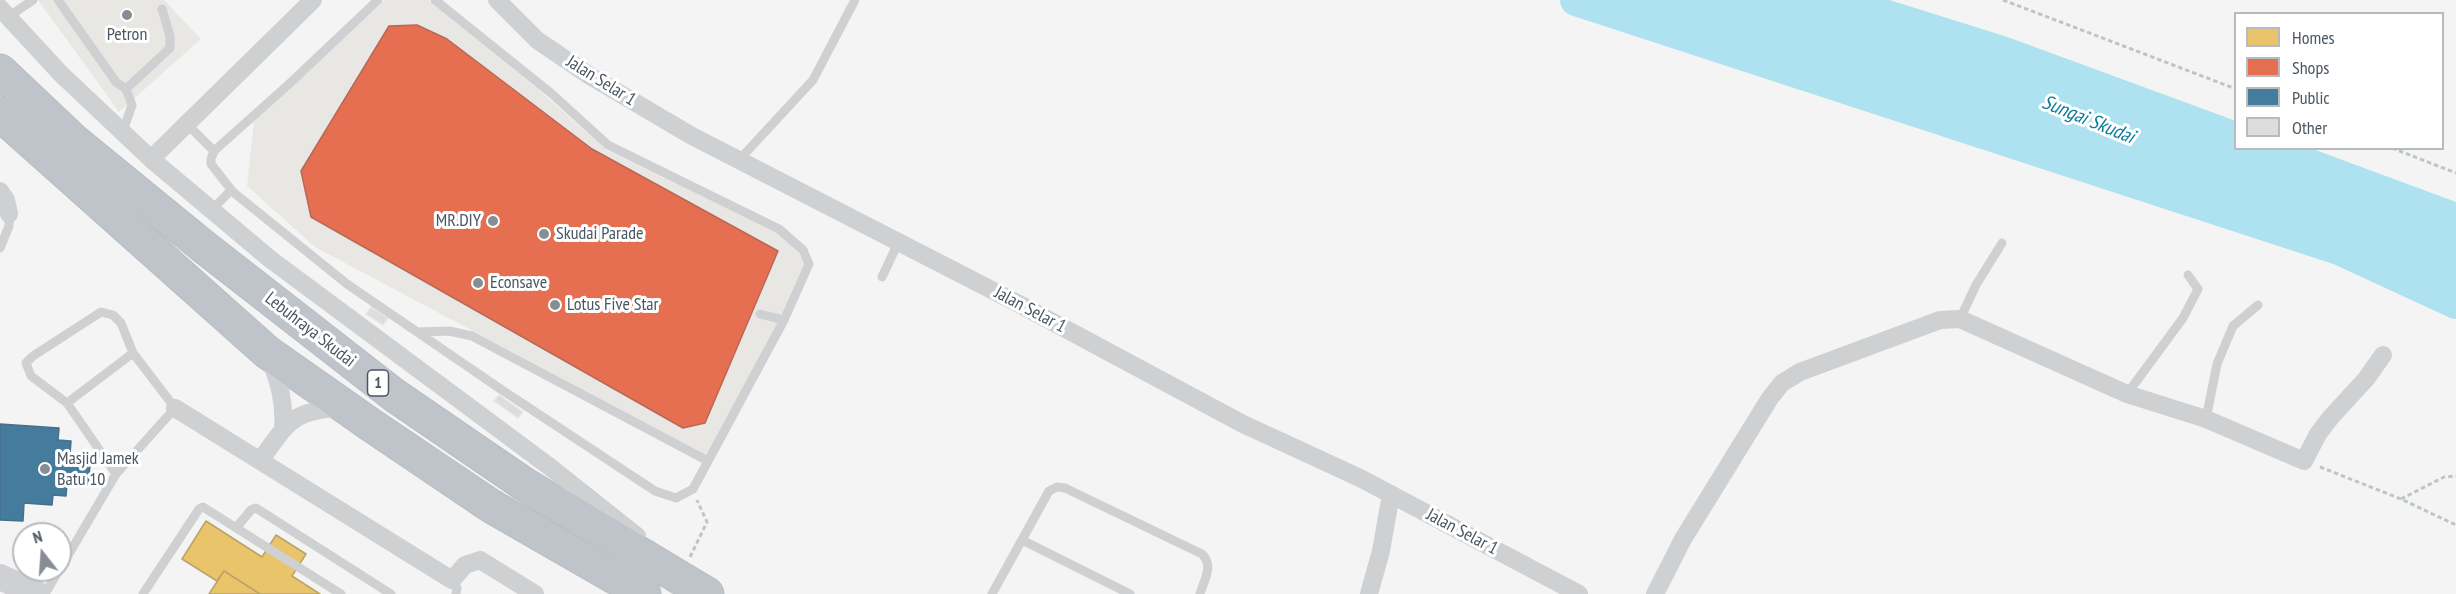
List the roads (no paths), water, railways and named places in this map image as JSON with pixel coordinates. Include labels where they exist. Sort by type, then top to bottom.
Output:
[{"type":"highway","name":"Lebuhraya Skudai","points":[[0,71],[73,140],[204,248],[394,395],[524,484],[708,594]]},
{"type":"highway","name":"1","points":[[0,114],[267,352],[345,408],[491,506],[644,594]]},
{"type":"street","points":[[151,159],[313,0]]},
{"type":"street","name":"Jalan Selar 1","points":[[497,0],[537,40],[590,76],[692,136],[899,241],[1243,424],[1340,468],[1579,594]]},
{"type":"street","points":[[4,12],[61,74],[123,130],[151,159],[270,259],[550,466],[708,594]]},
{"type":"street","points":[[0,191],[6,200],[9,214]]},
{"type":"street","points":[[1654,594],[1683,539],[1770,398],[1782,383],[1800,372],[1940,320],[1960,319],[2127,394],[2206,419],[2304,461],[2331,417],[2361,386],[2383,355]]},
{"type":"street","points":[[267,352],[282,390],[285,409],[283,428]]},
{"type":"street","points":[[174,408],[454,587],[465,565],[480,560],[535,594]]},
{"type":"street","points":[[260,461],[283,428],[296,417],[330,408],[345,408]]},
{"type":"street","points":[[1369,594],[1381,551],[1391,494]]},
{"type":"street","points":[[0,577],[37,594]]},
{"type":"lane","points":[[4,12],[33,0]]},
{"type":"lane","points":[[58,0],[116,82],[126,89],[132,105],[123,130]]},
{"type":"lane","points":[[378,0],[214,151],[212,164],[232,191],[347,284],[502,390],[655,491],[675,498],[693,489],[784,320],[809,264],[803,250],[779,229],[608,145],[543,87],[435,0]]},
{"type":"lane","points":[[739,160],[813,80],[855,0]]},
{"type":"lane","points":[[126,89],[170,48],[170,36],[162,9]]},
{"type":"lane","points":[[186,123],[214,151]]},
{"type":"lane","points":[[213,211],[232,191]]},
{"type":"lane","points":[[0,248],[9,226],[9,214]]},
{"type":"lane","points":[[882,277],[899,241]]},
{"type":"lane","points":[[1960,319],[1976,285],[2002,243]]},
{"type":"lane","points":[[2127,394],[2183,318],[2193,299],[2198,289],[2188,274]]},
{"type":"lane","points":[[2206,419],[2217,364],[2232,326],[2258,305]]},
{"type":"lane","points":[[72,549],[116,474],[174,408],[133,352],[122,323],[113,315],[101,312],[33,356],[26,363],[31,376],[67,403],[116,474]]},
{"type":"lane","points":[[760,314],[784,320]]},
{"type":"lane","points":[[418,332],[449,331],[472,336],[708,461]]},
{"type":"lane","points":[[67,403],[133,352]]},
{"type":"lane","points":[[992,594],[1048,491],[1057,487],[1065,488],[1202,554],[1208,560],[1209,567],[1200,594]]},
{"type":"lane","points":[[142,594],[199,509],[203,507],[341,594]]},
{"type":"lane","points":[[236,528],[251,510],[256,508],[391,594]]},
{"type":"lane","points":[[1022,540],[1130,594]]},
{"type":"water","name":"Sungai Skudai","points":[[1576,0],[1836,0],[2002,52],[2234,138],[2234,150],[2267,150],[2456,219],[2456,303],[2339,249]]},
{"type":"waterway","points":[[1576,0],[2339,249],[2456,303]]},
{"type":"waterway","points":[[1836,0],[2002,52],[2234,137]]},
{"type":"waterway","points":[[2269,150],[2456,219]]},
{"type":"place","name":"Petron","points":[[127,15]]},
{"type":"place","name":"MR.DIY","points":[[493,221]]},
{"type":"place","name":"Skudai Parade","points":[[544,234]]},
{"type":"place","name":"Econsave","points":[[478,283]]},
{"type":"place","name":"Lotus Five Star","points":[[555,305]]},
{"type":"place","name":"Masjid Jamek Batu 10","points":[[45,469]]}]
